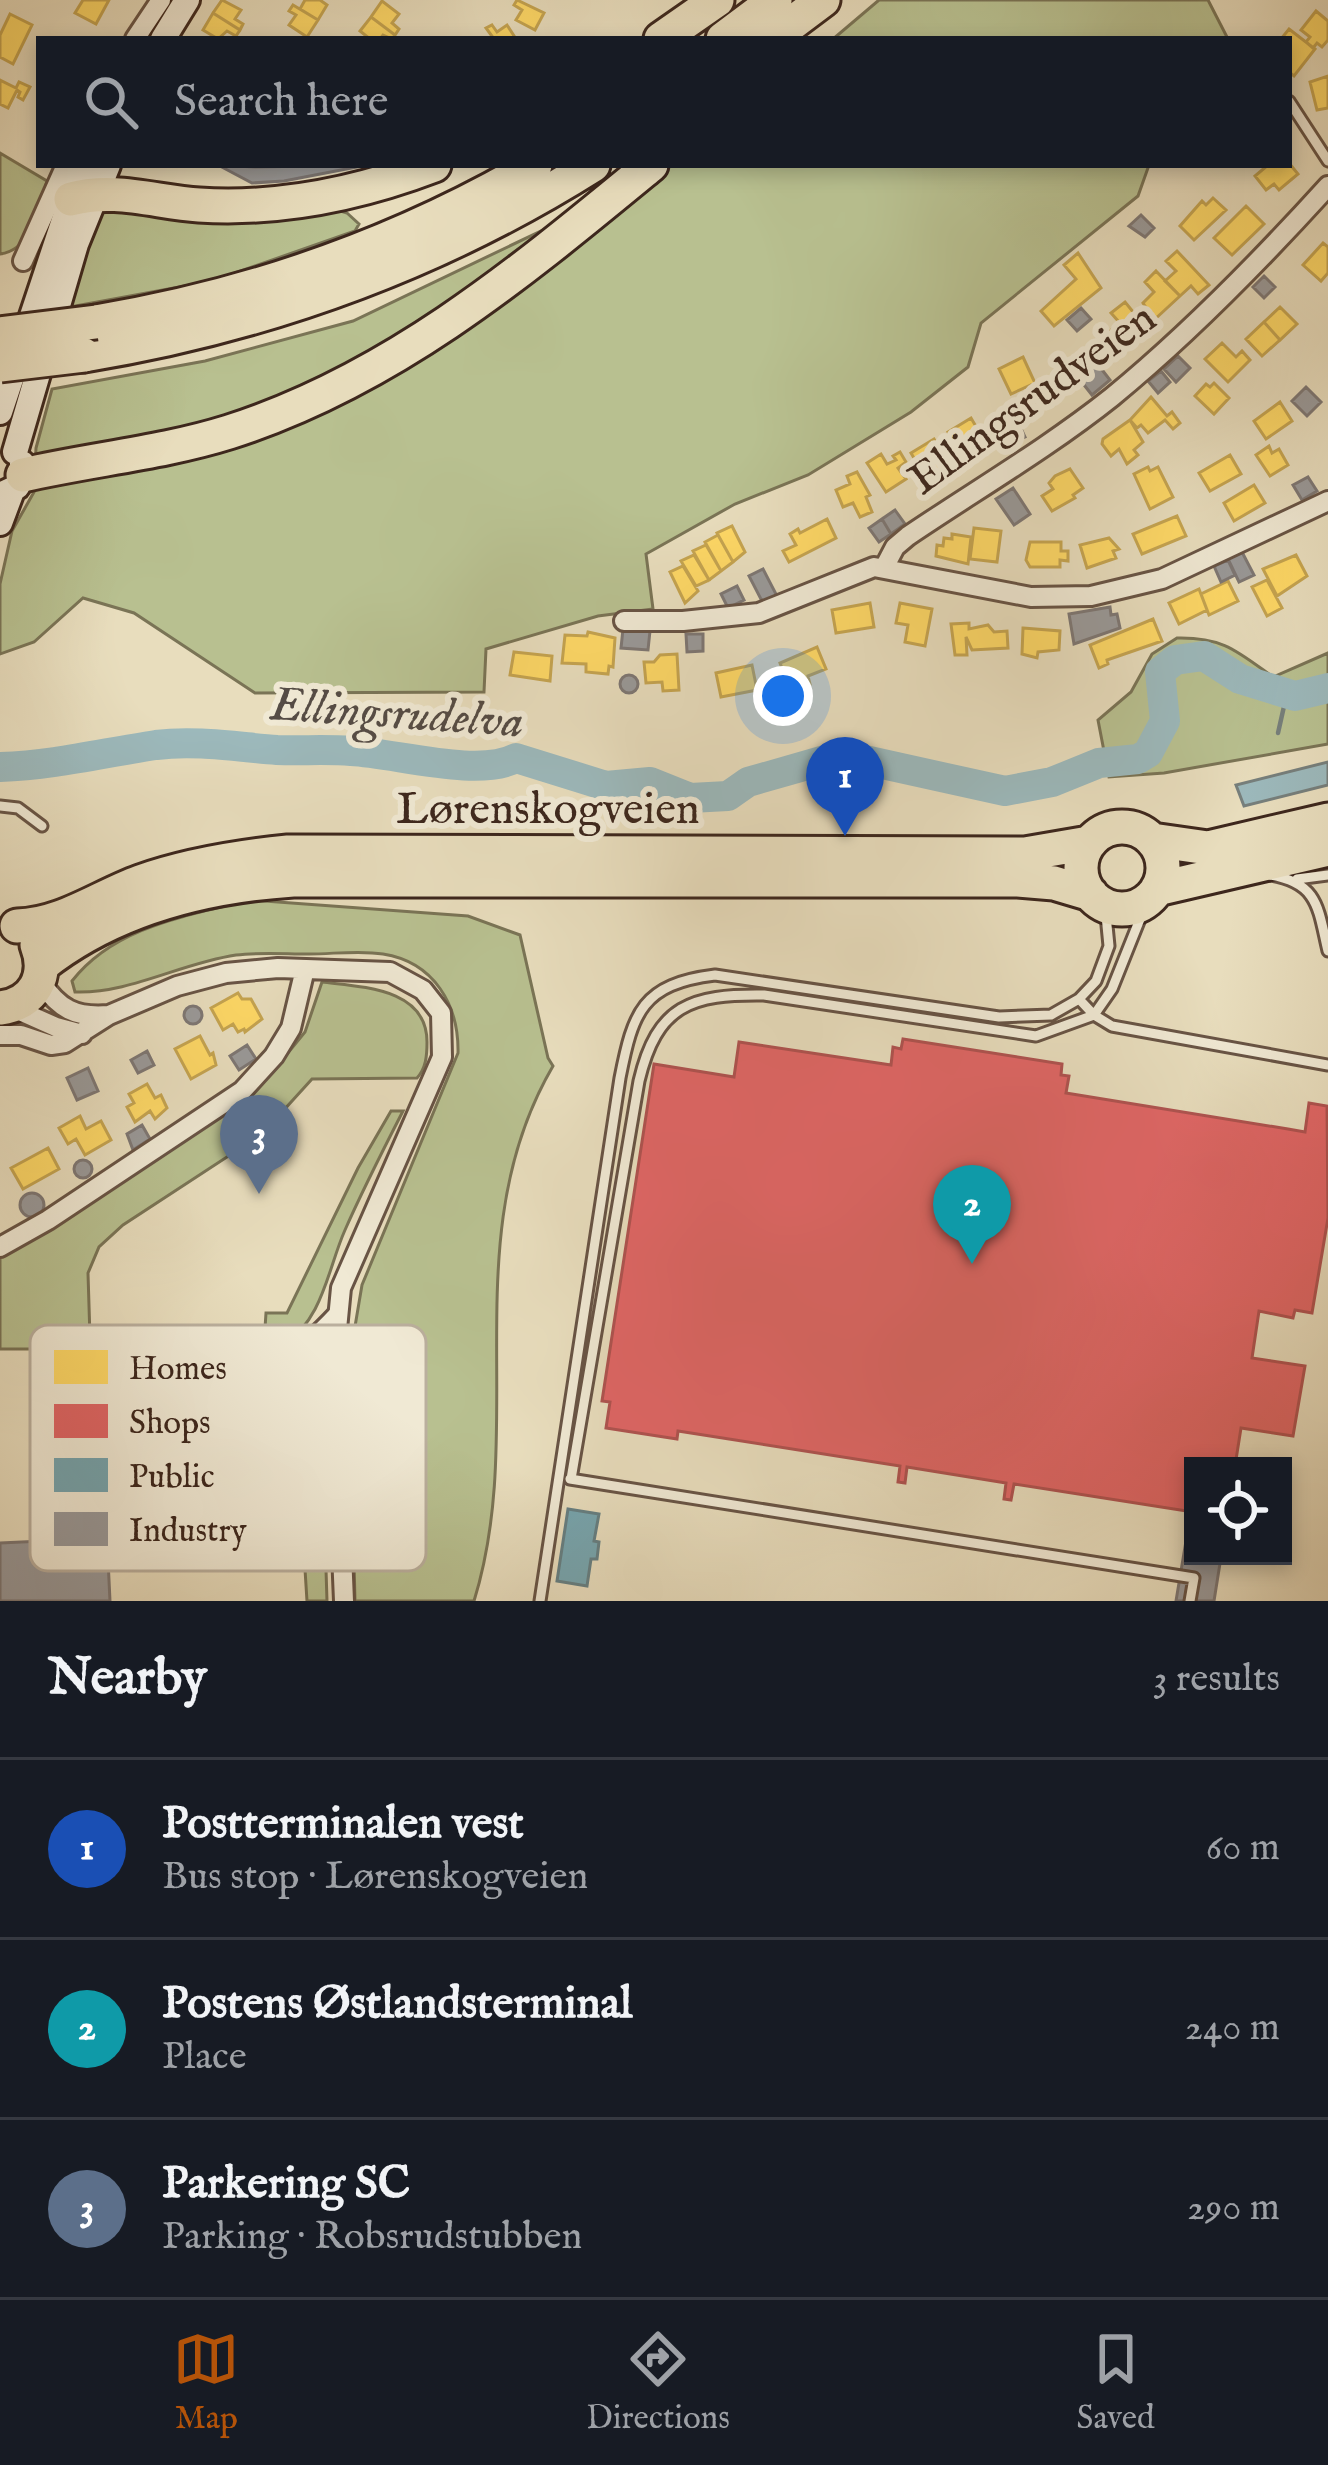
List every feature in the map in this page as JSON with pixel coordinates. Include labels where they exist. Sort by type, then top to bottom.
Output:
[{"type":"highway","points":[[665,36],[717,0]]},
{"type":"highway","points":[[727,36],[775,0]]},
{"type":"highway","points":[[776,36],[823,0]]},
{"type":"highway","points":[[797,36],[836,0]]},
{"type":"highway","points":[[91,180],[199,205],[284,203],[349,192],[425,168]]},
{"type":"highway","points":[[0,334],[96,322],[232,294],[329,263],[439,217],[529,168]]},
{"type":"highway","points":[[0,365],[84,355],[244,322],[343,290],[452,244],[588,168]]},
{"type":"highway","points":[[10,472],[193,442],[319,398],[381,366],[470,309],[647,168]]},
{"type":"highway","points":[[1328,820],[1208,848],[1152,840],[1125,827],[1105,830],[1089,843],[1081,864],[1098,900],[1127,909],[1153,894],[1328,849]]},
{"type":"highway","points":[[1152,840],[1162,858],[1153,894]]},
{"type":"highway","name":"Lørenskogveien","points":[[9,924],[43,924],[171,872],[288,852],[1025,854],[1089,843]]},
{"type":"highway","name":"Lørenskogveien","points":[[4,1016],[28,997],[41,973],[81,938],[151,907],[210,891],[292,880],[1040,880],[1098,900]]},
{"type":"highway","points":[[9,924],[36,942],[41,973]]},
{"type":"street","points":[[137,36],[161,0]]},
{"type":"street","points":[[165,36],[187,0]]},
{"type":"street","points":[[23,261],[65,168]]},
{"type":"street","points":[[0,412],[91,180]]},
{"type":"street","points":[[0,523],[91,180]]},
{"type":"street","name":"Ellingsrudveien","points":[[884,568],[895,547],[908,536],[1084,418],[1166,351],[1261,260],[1328,186]]},
{"type":"street","points":[[624,621],[759,613],[874,567],[1031,597],[1091,596],[1162,579],[1328,501]]},
{"type":"street","points":[[0,1247],[257,1088],[291,1028],[304,969]]},
{"type":"street","points":[[4,1016],[21,1035],[52,1045],[197,980],[250,970],[390,972],[423,989],[440,1013],[442,1058],[350,1268],[337,1325]]},
{"type":"street","points":[[41,973],[67,1011],[109,1016]]},
{"type":"street","points":[[4,1016],[82,1034]]},
{"type":"street","points":[[343,1571],[344,1601]]},
{"type":"lane","points":[[1292,106],[1328,161]]},
{"type":"lane","points":[[0,806],[18,808],[42,826]]},
{"type":"lane","points":[[1248,868],[1297,879],[1328,875]]},
{"type":"lane","points":[[1297,879],[1316,901],[1328,952]]},
{"type":"lane","points":[[571,1479],[646,1052],[655,1031],[679,1008],[718,995],[764,995],[1036,1036],[1094,1015],[1112,988],[1153,894]]},
{"type":"lane","points":[[1316,901],[1328,896]]},
{"type":"lane","points":[[540,1601],[629,1030],[652,997],[678,980],[715,975],[999,1017],[1051,1015],[1079,999],[1096,981],[1109,946],[1098,900]]},
{"type":"lane","points":[[1079,999],[1112,1026],[1328,1065]]},
{"type":"lane","points":[[322,1325],[339,1306]]},
{"type":"lane","points":[[559,1477],[1194,1579],[1190,1601]]},
{"type":"green space","points":[[879,0],[1208,0],[1226,36],[837,36]]},
{"type":"green space","points":[[0,153],[47,181],[27,236],[11,251],[0,254]]},
{"type":"green space","points":[[648,168],[1148,168],[1138,196],[981,323],[968,367],[911,412],[808,475],[735,504],[646,554],[653,609],[598,616],[486,649],[484,692],[255,693],[134,613],[83,598],[34,642],[0,654],[0,584],[12,531],[34,492],[36,448],[52,389],[205,361],[353,321],[566,219]]},
{"type":"green space","points":[[101,205],[334,209],[359,224],[355,231],[212,281],[70,307]]},
{"type":"green space","points":[[1177,638],[1218,643],[1273,677],[1328,653],[1328,744],[1164,773],[1109,777],[1098,720],[1131,692],[1152,654]]},
{"type":"green space","points":[[251,900],[468,916],[520,935],[553,1066],[523,1131],[506,1197],[499,1264],[495,1467],[489,1534],[474,1601],[355,1601],[354,1571],[426,1571],[426,1325],[355,1325],[362,1285],[458,1053],[448,1003],[440,988],[416,966],[383,954],[356,952],[236,955],[115,988],[75,992],[72,981],[109,947],[178,918]]},
{"type":"green space","points":[[322,982],[389,994],[416,1011],[424,1024],[425,1062],[417,1078],[312,1079],[262,1134],[123,1225],[99,1247],[88,1273],[90,1325],[30,1325],[30,1349],[0,1349],[0,1241],[48,1217],[269,1076],[305,1032]]},
{"type":"green space","points":[[391,1111],[403,1111],[345,1230],[305,1325],[265,1325],[266,1313],[287,1313],[358,1168]]},
{"type":"green space","points":[[305,1571],[326,1571],[327,1601],[307,1601]]},
{"type":"water","points":[[1328,762],[1328,785],[1244,806],[1236,785]]},
{"type":"building: Homes","points":[[83,0],[109,0],[96,24],[75,13]]},
{"type":"building: Homes","points":[[222,0],[241,10],[235,19],[243,24],[240,30],[213,13]]},
{"type":"building: Homes","points":[[305,0],[327,5],[318,20],[300,9]]},
{"type":"building: Homes","points":[[517,0],[544,13],[535,30],[516,20],[522,10],[514,5]]},
{"type":"building: Homes","points":[[382,1],[399,14],[392,23],[399,29],[395,35],[371,17]]},
{"type":"building: Homes","points":[[293,5],[318,20],[308,36],[289,25],[296,15],[289,11]]},
{"type":"building: Homes","points":[[1316,11],[1328,21],[1328,40],[1313,48],[1306,42],[1310,37],[1301,30]]},
{"type":"building: Homes","points":[[213,13],[240,30],[236,36],[227,31],[213,36],[203,30]]},
{"type":"building: Homes","points":[[10,14],[32,25],[13,64],[0,57],[0,35]]},
{"type":"building: Homes","points":[[371,17],[395,35],[366,36],[360,31]]},
{"type":"building: Homes","points":[[492,25],[497,32],[507,25],[514,36],[492,36],[486,28]]},
{"type":"building: Homes","points":[[1289,29],[1315,49],[1294,76],[1292,36],[1283,36]]},
{"type":"building: Homes","points":[[1328,76],[1328,108],[1317,110],[1310,82]]},
{"type":"building: Homes","points":[[0,80],[16,88],[19,82],[30,87],[23,100],[17,90],[8,108],[0,104]]},
{"type":"building: Homes","points":[[1292,167],[1298,174],[1279,190],[1274,184],[1266,190],[1255,176],[1264,168]]},
{"type":"building: Homes","points":[[1213,198],[1226,210],[1194,240],[1180,226],[1202,201],[1206,205]]},
{"type":"building: Homes","points":[[1246,206],[1264,224],[1232,255],[1214,238]]},
{"type":"building: Homes","points":[[1323,243],[1328,247],[1328,273],[1321,281],[1303,265]]},
{"type":"building: Homes","points":[[1177,251],[1209,285],[1198,294],[1191,286],[1180,296],[1165,281],[1176,271],[1166,261]]},
{"type":"building: Homes","points":[[1078,253],[1101,288],[1054,326],[1041,311],[1076,279],[1064,265]]},
{"type":"building: Homes","points":[[1156,271],[1180,296],[1154,320],[1143,303],[1154,292],[1145,282]]},
{"type":"building: Homes","points":[[1125,302],[1134,313],[1129,317],[1142,332],[1107,360],[1095,346],[1119,322],[1111,313]]},
{"type":"building: Homes","points":[[1280,307],[1297,324],[1280,340],[1264,322]]},
{"type":"building: Homes","points":[[1264,322],[1280,340],[1262,356],[1246,339]]},
{"type":"building: Homes","points":[[1222,343],[1236,357],[1242,351],[1250,360],[1228,382],[1205,359]]},
{"type":"building: Homes","points":[[1023,357],[1035,383],[1011,394],[999,369]]},
{"type":"building: Homes","points":[[1214,383],[1229,398],[1214,414],[1195,396],[1206,384]]},
{"type":"building: Homes","points":[[1151,397],[1180,423],[1173,429],[1165,420],[1148,433],[1141,425],[1137,428],[1130,420]]},
{"type":"building: Homes","points":[[1280,402],[1292,421],[1266,439],[1254,421]]},
{"type":"building: Homes","points":[[971,418],[988,447],[965,461],[948,432]]},
{"type":"building: Homes","points":[[1130,420],[1143,442],[1134,450],[1138,455],[1127,464],[1119,449],[1111,456],[1102,444]]},
{"type":"building: Homes","points":[[934,439],[951,468],[928,482],[911,453]]},
{"type":"building: Homes","points":[[1269,446],[1272,453],[1279,449],[1288,465],[1270,476],[1256,455]]},
{"type":"building: Homes","points":[[900,452],[906,462],[898,468],[906,479],[886,492],[867,463],[881,454],[887,464]]},
{"type":"building: Homes","points":[[1230,455],[1241,474],[1210,491],[1199,473]]},
{"type":"building: Homes","points":[[1148,467],[1150,471],[1158,467],[1173,497],[1150,509],[1134,474]]},
{"type":"building: Homes","points":[[1070,469],[1083,488],[1052,511],[1042,496],[1053,489],[1049,483],[1055,476]]},
{"type":"building: Homes","points":[[857,472],[870,495],[866,497],[872,512],[860,517],[853,503],[843,507],[836,490],[850,484],[847,476]]},
{"type":"building: Homes","points":[[1254,485],[1265,503],[1234,521],[1224,503]]},
{"type":"building: Homes","points":[[1177,516],[1186,536],[1142,554],[1133,534]]},
{"type":"building: Homes","points":[[827,519],[836,538],[789,562],[783,551],[796,545],[790,534]]},
{"type":"building: Homes","points":[[732,526],[745,552],[733,562],[717,533]]},
{"type":"building: Homes","points":[[974,528],[1001,531],[997,562],[970,559]]},
{"type":"building: Homes","points":[[952,534],[971,537],[968,564],[936,556],[937,545],[943,546],[944,538],[952,539]]},
{"type":"building: Homes","points":[[718,535],[733,562],[721,571],[705,542]]},
{"type":"building: Homes","points":[[1109,538],[1119,549],[1113,551],[1116,558],[1087,568],[1080,545]]},
{"type":"building: Homes","points":[[1030,542],[1061,542],[1068,561],[1060,560],[1060,567],[1030,567],[1026,560]]},
{"type":"building: Homes","points":[[706,545],[721,571],[709,580],[693,551]]},
{"type":"building: Homes","points":[[694,555],[709,580],[696,586],[681,561]]},
{"type":"building: Homes","points":[[1296,555],[1307,576],[1277,596],[1263,569]]},
{"type":"building: Homes","points":[[683,566],[698,591],[685,603],[670,572]]},
{"type":"building: Homes","points":[[1267,580],[1282,608],[1267,616],[1252,587]]},
{"type":"building: Homes","points":[[1228,581],[1238,601],[1209,615],[1201,594]]},
{"type":"building: Homes","points":[[1199,589],[1207,610],[1179,624],[1169,603]]},
{"type":"building: Homes","points":[[870,603],[874,627],[836,633],[832,610]]},
{"type":"building: Homes","points":[[900,603],[932,609],[925,646],[905,642],[908,625],[896,623]]},
{"type":"building: Homes","points":[[1153,619],[1162,641],[1107,660],[1099,668],[1090,645]]},
{"type":"building: Homes","points":[[969,623],[969,629],[988,625],[994,632],[1007,631],[1008,648],[972,650],[966,637],[967,655],[955,655],[951,624]]},
{"type":"building: Homes","points":[[1023,628],[1060,631],[1059,650],[1038,652],[1037,658],[1022,654]]},
{"type":"building: Homes","points":[[588,632],[615,638],[608,674],[586,672],[586,664],[562,663],[565,635],[587,636]]},
{"type":"building: Homes","points":[[817,647],[826,669],[808,676],[810,684],[790,688],[780,663]]},
{"type":"building: Homes","points":[[514,652],[552,656],[550,681],[510,675]]},
{"type":"building: Homes","points":[[677,654],[679,690],[663,691],[662,682],[646,683],[644,662]]},
{"type":"building: Homes","points":[[752,665],[757,690],[721,697],[716,673]]},
{"type":"building: Homes","points":[[238,993],[242,999],[251,999],[262,1019],[245,1032],[238,1032],[233,1024],[223,1030],[211,1008]]},
{"type":"building: Homes","points":[[200,1036],[216,1065],[191,1079],[175,1049]]},
{"type":"building: Homes","points":[[147,1084],[155,1098],[161,1095],[167,1108],[155,1119],[150,1111],[135,1122],[127,1107],[134,1103],[129,1094]]},
{"type":"building: Homes","points":[[80,1116],[86,1129],[101,1121],[111,1140],[85,1155],[76,1139],[68,1144],[59,1128]]},
{"type":"building: Homes","points":[[48,1148],[59,1169],[23,1189],[11,1168]]},
{"type":"building: Shops","points":[[903,1039],[1062,1064],[1061,1075],[1069,1076],[1066,1093],[1305,1132],[1309,1103],[1327,1106],[1328,1218],[1312,1313],[1295,1310],[1293,1318],[1259,1311],[1252,1358],[1305,1366],[1293,1436],[1241,1428],[1236,1457],[1184,1457],[1184,1511],[1014,1484],[1011,1500],[1004,1499],[1006,1483],[907,1467],[905,1483],[898,1482],[900,1466],[678,1431],[677,1439],[606,1428],[610,1402],[602,1401],[654,1064],[734,1077],[739,1042],[891,1065],[893,1047],[901,1049]]},
{"type":"building: Public","points":[[568,1509],[599,1514],[594,1541],[599,1542],[597,1559],[591,1559],[587,1586],[557,1581]]},
{"type":"building: Industry","points":[[224,168],[351,168],[284,181],[252,183]]},
{"type":"building: Industry","points":[[1141,215],[1154,228],[1145,237],[1129,226]]},
{"type":"building: Industry","points":[[1264,276],[1275,287],[1264,298],[1253,287]]},
{"type":"building: Industry","points":[[1081,308],[1091,319],[1077,331],[1067,320]]},
{"type":"building: Industry","points":[[1178,356],[1190,368],[1176,382],[1164,369]]},
{"type":"building: Industry","points":[[1096,362],[1110,380],[1092,395],[1077,376]]},
{"type":"building: Industry","points":[[1161,371],[1170,382],[1158,393],[1148,381]]},
{"type":"building: Industry","points":[[1306,387],[1321,402],[1307,416],[1292,401]]},
{"type":"building: Industry","points":[[1017,420],[1025,437],[1009,444],[1000,427]]},
{"type":"building: Industry","points":[[1308,477],[1317,491],[1302,500],[1293,485]]},
{"type":"building: Industry","points":[[1013,488],[1030,514],[1014,525],[996,499]]},
{"type":"building: Industry","points":[[895,510],[905,524],[891,534],[882,519]]},
{"type":"building: Industry","points":[[882,519],[891,534],[879,542],[869,528]]},
{"type":"building: Industry","points":[[1242,552],[1254,575],[1239,582],[1228,559]]},
{"type":"building: Industry","points":[[1228,560],[1235,575],[1221,582],[1214,566]]},
{"type":"building: Industry","points":[[763,569],[777,596],[763,603],[749,576]]},
{"type":"building: Industry","points":[[737,586],[744,600],[728,608],[721,594]]},
{"type":"building: Industry","points":[[1110,607],[1120,628],[1074,644],[1069,614]]},
{"type":"building: Industry","points":[[623,629],[650,631],[648,650],[621,648]]},
{"type":"building: Industry","points":[[686,634],[703,634],[703,651],[687,652]]},
{"type":"building: Industry","points":[[629,675],[638,684],[629,693],[620,684]]},
{"type":"building: Industry","points":[[193,1006],[202,1015],[193,1024],[184,1015]]},
{"type":"building: Industry","points":[[247,1045],[256,1059],[239,1070],[230,1056]]},
{"type":"building: Industry","points":[[147,1051],[154,1065],[138,1073],[131,1060]]},
{"type":"building: Industry","points":[[88,1068],[98,1091],[77,1100],[67,1078]]},
{"type":"building: Industry","points":[[142,1125],[150,1139],[133,1150],[127,1134]]},
{"type":"building: Industry","points":[[83,1160],[92,1169],[83,1178],[74,1169]]},
{"type":"building: Industry","points":[[32,1193],[44,1205],[32,1217],[20,1205]]},
{"type":"building: Industry","points":[[30,1542],[30,1571],[109,1571],[110,1601],[0,1601],[0,1543]]},
{"type":"building: Industry","points":[[1184,1553],[1184,1565],[1220,1565],[1214,1601],[1176,1601]]},
{"type":"waterway","name":"Ellingsrudelva","points":[[0,767],[156,745],[201,744],[351,751],[480,766],[516,758],[606,786],[650,782],[690,798],[728,796],[748,782],[851,757],[1005,791],[1148,753],[1165,721],[1160,672],[1175,660],[1204,656],[1240,679],[1295,696],[1328,688]]},
{"type":"waterway","points":[[1278,733],[1287,693]]},
{"type":"place","name":"Postterminalen vest","points":[[845,836]]},
{"type":"place","name":"Parkering SC","points":[[259,1194]]},
{"type":"place","name":"Postens Østlandsterminal","points":[[972,1264]]}]
